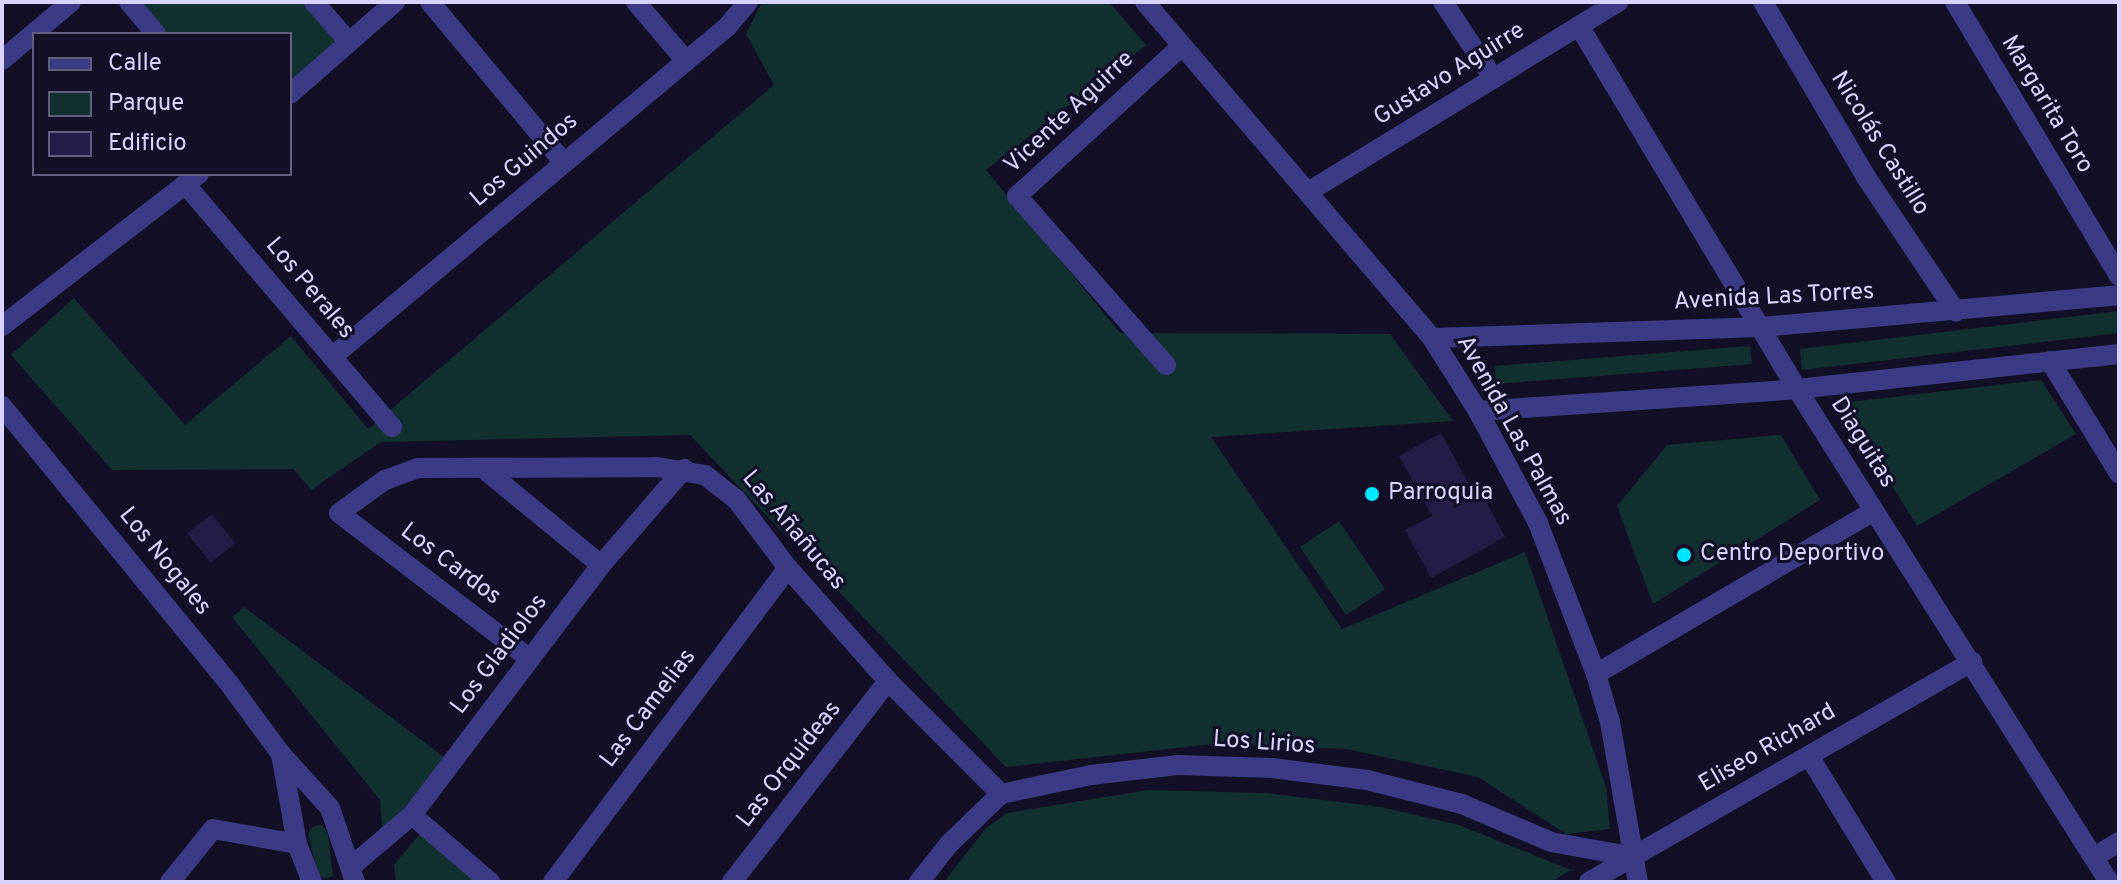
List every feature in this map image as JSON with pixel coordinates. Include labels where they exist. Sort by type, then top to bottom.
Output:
[{"type":"street","points":[[35,32],[71,2]]},
{"type":"street","points":[[129,2],[154,32]]},
{"type":"street","points":[[314,2],[349,42]]},
{"type":"street","points":[[292,92],[395,2]]},
{"type":"street","points":[[430,2],[564,163]]},
{"type":"street","points":[[636,2],[686,61]]},
{"type":"street","name":"Los Guindos","points":[[332,357],[727,27],[748,2]]},
{"type":"street","name":"Avenida Las Palmas","points":[[1145,2],[1432,338],[1478,411],[1538,523],[1596,674],[1610,722],[1638,882]]},
{"type":"street","points":[[1443,2],[1494,79]]},
{"type":"street","name":"Gustavo Aguirre","points":[[1308,192],[1618,2]]},
{"type":"street","name":"Nicolás Castillo","points":[[1763,2],[1866,177],[1956,312]]},
{"type":"street","name":"Margarita Toro","points":[[1955,2],[2119,276]]},
{"type":"street","name":"Diaguitas","points":[[1579,26],[1797,389],[2109,882]]},
{"type":"street","points":[[2,60],[32,35]]},
{"type":"street","name":"Vicente Aguirre","points":[[1166,365],[1017,196],[1182,46]]},
{"type":"street","points":[[2,326],[193,179]]},
{"type":"street","name":"Los Perales","points":[[193,179],[332,357],[392,427]]},
{"type":"street","name":"Avenida Las Torres","points":[[1432,338],[1762,327],[2119,295]]},
{"type":"street","points":[[1478,411],[1797,389],[2119,354]]},
{"type":"street","points":[[2050,361],[2119,473]]},
{"type":"street","name":"Los Nogales","points":[[2,406],[231,686],[281,754],[330,808],[353,874]]},
{"type":"street","name":"Las Añañucas","points":[[339,513],[385,480],[418,468],[684,469],[705,475],[736,499],[788,568],[888,681],[1001,794]]},
{"type":"street","points":[[484,469],[601,565]]},
{"type":"street","name":"Los Gladiolos","points":[[353,874],[412,815],[601,565],[684,469]]},
{"type":"street","points":[[1596,674],[1874,511]]},
{"type":"street","name":"Los Cardos","points":[[339,513],[530,659]]},
{"type":"street","name":"Las Camelias","points":[[553,882],[788,568]]},
{"type":"street","name":"Eliseo Richard","points":[[1589,882],[1972,662]]},
{"type":"street","name":"Las Orquideas","points":[[732,882],[888,681]]},
{"type":"street","name":"Los Nogales","points":[[281,754],[297,844],[312,882]]},
{"type":"street","points":[[1809,756],[1886,882]]},
{"type":"street","name":"Los Lirios","points":[[1001,794],[1091,775],[1177,765],[1272,768],[1367,780],[1462,804],[1551,842],[1634,857]]},
{"type":"street","points":[[919,882],[949,844],[1001,794]]},
{"type":"street","points":[[412,815],[490,882]]},
{"type":"street","points":[[170,882],[213,829],[297,844]]},
{"type":"street","points":[[2094,857],[2119,842]]},
{"type":"green space","points":[[138,2],[305,2],[341,42],[292,85],[292,32],[163,32]]},
{"type":"green space","points":[[762,2],[1109,2],[1146,45],[986,170],[1120,333],[1390,334],[1453,421],[1211,437],[1342,629],[1525,552],[1606,787],[1610,829],[1566,834],[1478,777],[1346,749],[1213,744],[1006,767],[690,435],[381,442],[311,490],[294,469],[112,470],[11,355],[74,298],[185,425],[291,336],[368,429],[774,85],[746,34]]},
{"type":"green space","points":[[2119,311],[2119,333],[1802,370],[1800,349]]},
{"type":"green space","points":[[1750,346],[1752,364],[1496,384],[1495,366]]},
{"type":"green space","points":[[2041,380],[2076,434],[1917,526],[1841,403]]},
{"type":"green space","name":"Centro Deportivo","points":[[1781,435],[1820,500],[1653,604],[1617,506],[1667,445]]},
{"type":"green space","points":[[1339,521],[1385,589],[1346,615],[1300,547]]},
{"type":"green space","points":[[244,607],[444,757],[383,836],[380,800],[232,617]]},
{"type":"green space","points":[[1148,790],[1265,793],[1381,807],[1459,825],[1571,870],[1551,882],[944,882],[986,828],[1007,813]]},
{"type":"green space","points":[[322,825],[328,834],[333,876],[325,879],[318,875],[308,833],[314,826]]},
{"type":"green space","points":[[420,834],[476,882],[396,882],[394,865]]},
{"type":"building","points":[[1441,433],[1472,490],[1478,486],[1505,537],[1431,578],[1405,530],[1432,516],[1399,456]]},
{"type":"building","points":[[212,514],[235,543],[211,563],[187,533]]},
{"type":"place","name":"Parroquia","points":[[1372,494]]},
{"type":"place","name":"Centro Deportivo","points":[[1684,555]]}]
